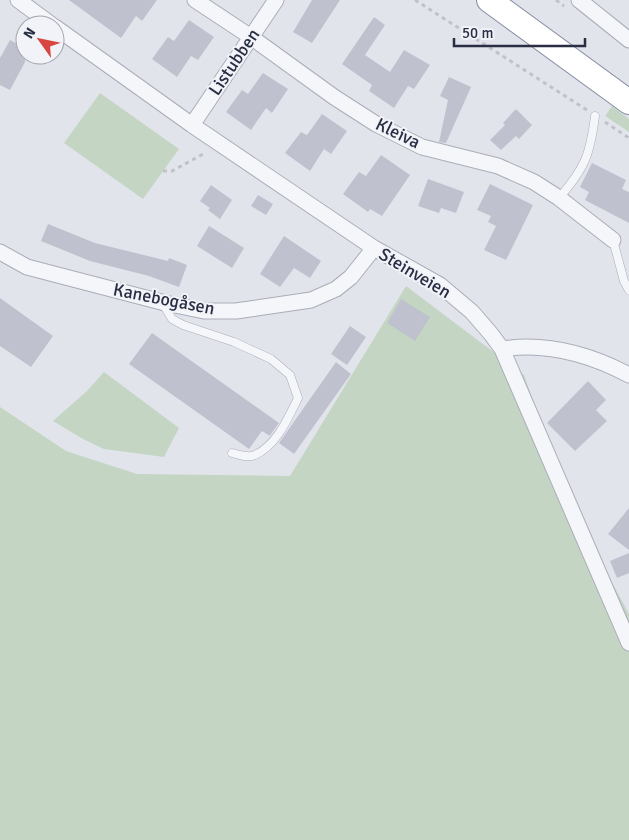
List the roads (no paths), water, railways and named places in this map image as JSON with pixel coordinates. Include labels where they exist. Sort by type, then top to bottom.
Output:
[{"type":"highway","points":[[489,0],[629,102]]},
{"type":"street","name":"Steinveien","points":[[18,0],[39,15]]},
{"type":"street","name":"Kleiva","points":[[195,0],[376,124],[422,146],[498,166],[534,182],[559,198],[613,240]]},
{"type":"street","name":"Listubben","points":[[192,124],[276,0]]},
{"type":"street","points":[[579,0],[629,40]]},
{"type":"street","name":"Steinveien","points":[[65,34],[216,141],[374,248],[440,285],[454,295],[478,319],[502,349],[629,643]]},
{"type":"street","name":"Kanebogåsen","points":[[0,252],[27,267],[165,303],[204,311],[236,311],[311,300],[336,289],[351,277],[374,248]]},
{"type":"street","points":[[502,349],[523,346],[570,352],[591,357],[629,375]]},
{"type":"lane","points":[[559,198],[578,174],[587,158],[595,116]]},
{"type":"lane","points":[[613,240],[624,281],[629,290]]},
{"type":"lane","points":[[165,303],[166,310],[172,319],[198,331],[234,342],[271,359],[290,375],[298,398],[286,423],[269,445],[254,456],[242,456],[232,453]]}]
